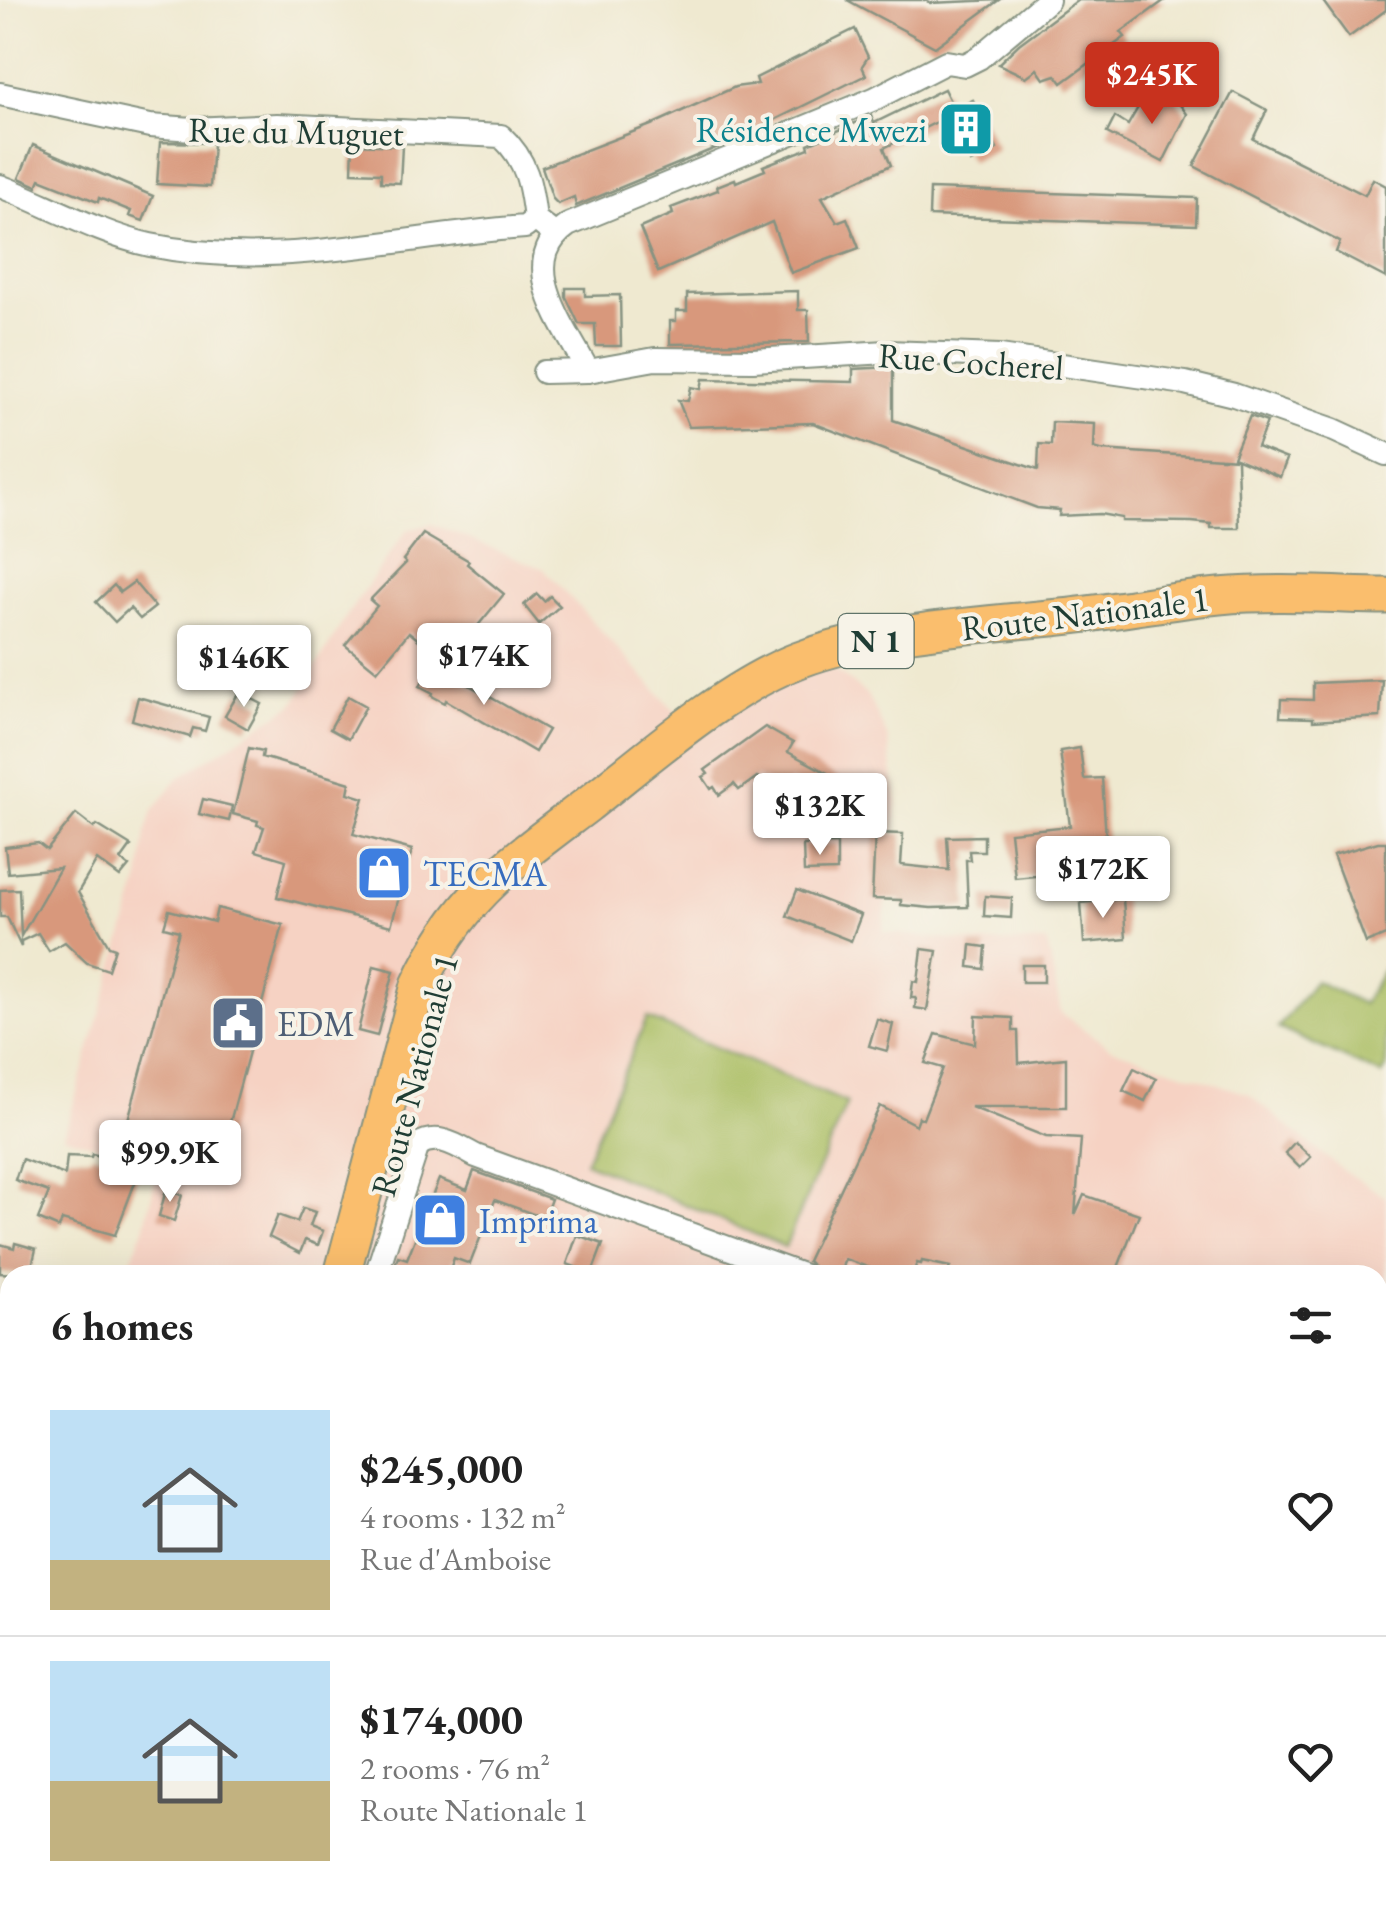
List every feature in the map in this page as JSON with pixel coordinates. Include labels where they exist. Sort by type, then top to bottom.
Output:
[{"type":"main road","name":"Route Nationale 1","points":[[362,1265],[456,920],[492,878],[754,682],[800,660],[874,641],[1222,596],[1386,596]]},
{"type":"main road","name":"Route Nationale 1","points":[[348,1265],[372,1223]]},
{"type":"street","points":[[588,370],[544,282],[542,258],[554,234],[874,99],[946,62],[965,65],[1048,0]]},
{"type":"street","name":"Rue du Muguet","points":[[0,94],[164,128],[277,126],[501,136],[522,159],[531,183],[535,220]]},
{"type":"street","points":[[0,186],[146,245],[215,254],[291,254],[524,228],[535,220],[554,234]]},
{"type":"street","name":"Rue Cocherel","points":[[544,372],[588,370],[655,359],[753,360],[886,352],[1000,356],[1185,383],[1234,394],[1334,430],[1386,454]]},
{"type":"street","points":[[375,1265],[372,1223],[418,1145],[431,1138],[775,1265]]},
{"type":"shaded area","points":[[432,524],[544,569],[677,713],[759,695],[828,664],[868,696],[887,736],[897,800],[883,932],[979,943],[1047,942],[1061,1013],[1110,1048],[1248,1094],[1341,1169],[1386,1197],[1386,1265],[128,1265],[144,1229],[159,1163],[64,1136],[140,879],[153,811],[177,779],[294,704],[347,615],[407,530]]},
{"type":"green space","points":[[1386,965],[1386,1068],[1382,1075],[1278,1028],[1315,981],[1363,1004]]},
{"type":"green space","points":[[647,1018],[847,1103],[785,1247],[585,1162]]},
{"type":"building","points":[[847,0],[930,3],[999,0],[935,47]]},
{"type":"building","points":[[1078,0],[1165,0],[1121,32],[1125,37],[1062,83],[1056,75],[1044,79],[1037,69],[1026,77],[998,64],[1019,44]]},
{"type":"building","points":[[1322,0],[1386,0],[1386,10],[1349,37]]},
{"type":"building","points":[[855,29],[868,57],[862,66],[866,75],[730,142],[576,206],[574,197],[558,204],[553,199],[542,167],[735,87],[758,84],[756,78]]},
{"type":"building","points":[[944,89],[954,109],[973,100],[997,149],[971,162],[959,137],[951,141],[941,120],[884,148],[891,165],[822,197],[837,222],[847,218],[859,248],[791,273],[772,222],[658,272],[640,228],[673,214],[671,208],[718,190],[717,186],[765,170],[763,166],[871,116],[874,123]]},
{"type":"building","points":[[1168,89],[1187,114],[1163,162],[1107,133],[1115,117],[1128,125],[1144,97],[1159,105]]},
{"type":"building","points":[[1233,92],[1267,110],[1253,139],[1365,195],[1373,179],[1386,186],[1386,278],[1336,252],[1340,242],[1194,166]]},
{"type":"building","points":[[160,142],[213,143],[210,187],[157,184]]},
{"type":"building","points":[[353,144],[402,146],[400,183],[381,182],[381,173],[352,172]]},
{"type":"building","points":[[33,145],[153,196],[143,221],[129,216],[131,211],[99,198],[98,202],[40,179],[37,186],[19,178]]},
{"type":"building","points":[[930,189],[1197,198],[1196,225],[929,216]]},
{"type":"building","points":[[566,288],[585,288],[585,296],[620,295],[621,346],[596,346],[595,324],[579,324],[566,297]]},
{"type":"building","points":[[798,291],[798,310],[808,310],[809,342],[670,344],[670,321],[676,321],[676,311],[687,311],[687,294]]},
{"type":"building","points":[[893,367],[893,420],[1038,470],[1039,444],[1051,445],[1052,422],[1095,424],[1094,448],[1101,450],[1237,459],[1239,528],[1211,528],[1211,524],[1192,522],[1122,521],[1100,514],[1059,516],[1060,510],[1037,508],[813,423],[689,427],[678,400],[688,401],[691,387],[701,389],[703,379],[853,382],[853,369]]},
{"type":"building","points":[[1250,416],[1267,422],[1257,447],[1287,459],[1280,477],[1233,457]]},
{"type":"building","points":[[423,534],[469,561],[467,564],[504,594],[447,663],[409,632],[377,671],[345,645],[377,606],[370,600],[406,563],[403,560]]},
{"type":"building","points":[[134,582],[155,607],[140,619],[130,608],[115,622],[96,602],[114,585],[120,592]]},
{"type":"building","points":[[537,594],[544,601],[550,596],[560,606],[539,624],[524,605]]},
{"type":"building","points":[[432,664],[548,730],[535,752],[420,686]]},
{"type":"building","points":[[1382,680],[1380,717],[1313,721],[1280,717],[1281,699],[1313,700],[1313,683]]},
{"type":"building","points":[[239,692],[262,704],[248,729],[225,716]]},
{"type":"building","points":[[348,696],[366,706],[348,739],[330,729]]},
{"type":"building","points":[[138,697],[209,717],[205,731],[193,728],[190,737],[132,720]]},
{"type":"building","points":[[765,727],[793,743],[788,752],[848,784],[836,805],[790,781],[785,792],[757,777],[739,790],[734,784],[719,795],[714,787],[711,789],[703,777],[708,774],[705,770]]},
{"type":"building","points":[[249,748],[263,751],[262,757],[350,783],[348,793],[364,798],[353,834],[412,850],[391,926],[277,897],[286,860],[256,851],[264,827],[257,825],[258,821],[233,814]]},
{"type":"building","points":[[1080,748],[1084,779],[1102,778],[1108,869],[1015,878],[1010,832],[1070,826],[1060,751]]},
{"type":"building","points":[[203,799],[232,806],[229,821],[199,814]]},
{"type":"building","points":[[76,814],[94,828],[97,825],[131,846],[121,860],[129,866],[120,877],[97,860],[78,892],[109,946],[115,948],[108,970],[87,963],[65,942],[49,951],[38,933],[21,941],[21,947],[7,917],[0,917],[0,890],[19,889],[21,936],[60,868],[8,873],[5,847],[38,843],[47,850]]},
{"type":"building","points":[[875,833],[903,834],[901,865],[949,870],[947,837],[984,836],[984,851],[969,851],[970,860],[966,860],[968,907],[931,908],[901,905],[901,900],[872,899]]},
{"type":"building","points":[[1386,842],[1386,935],[1366,943],[1333,855]]},
{"type":"building","points":[[837,844],[837,871],[804,872],[803,845]]},
{"type":"building","points":[[797,890],[861,915],[851,941],[787,916]]},
{"type":"building","points":[[985,896],[1012,898],[1011,918],[984,916]]},
{"type":"building","points":[[1123,899],[1126,939],[1084,943],[1081,903]]},
{"type":"building","points":[[217,908],[283,925],[221,1156],[191,1148],[194,1138],[128,1120],[179,931],[164,927],[169,910],[214,922]]},
{"type":"building","points":[[971,945],[986,947],[984,969],[969,967]]},
{"type":"building","points":[[922,949],[937,951],[927,1010],[915,1008],[916,998],[911,998],[913,981],[918,982]]},
{"type":"building","points":[[1022,965],[1044,965],[1044,982],[1022,982]]},
{"type":"building","points":[[374,966],[394,971],[377,1036],[358,1031]]},
{"type":"building","points":[[976,1016],[1013,1018],[1013,1031],[1018,1031],[1019,1063],[1066,1058],[1066,1107],[971,1107],[1046,1137],[1081,1139],[1075,1215],[1084,1195],[1139,1214],[1119,1265],[941,1265],[922,1261],[916,1265],[862,1265],[845,1259],[843,1265],[811,1265],[807,1261],[880,1106],[916,1125],[919,1117],[923,1119],[943,1068],[925,1063],[936,1034],[975,1044]]},
{"type":"building","points":[[877,1019],[893,1024],[887,1051],[869,1046]]},
{"type":"building","points":[[1134,1068],[1156,1079],[1145,1101],[1123,1091]]},
{"type":"building","points":[[1295,1142],[1311,1157],[1300,1168],[1285,1153]]},
{"type":"building","points":[[92,1154],[125,1162],[124,1168],[139,1172],[115,1235],[62,1220],[59,1228],[38,1219],[49,1192],[15,1180],[22,1159],[65,1175],[67,1156]]},
{"type":"building","points":[[474,1171],[551,1199],[544,1218],[495,1200],[470,1264],[454,1258],[452,1265],[395,1265],[398,1256],[407,1259],[439,1179],[467,1190]]},
{"type":"building","points":[[166,1190],[182,1195],[174,1221],[159,1216]]},
{"type":"building","points":[[303,1208],[315,1212],[310,1226],[323,1231],[318,1245],[305,1240],[300,1253],[269,1237],[278,1215],[297,1222]]},
{"type":"building","points":[[577,1235],[603,1244],[595,1265],[567,1264]]},
{"type":"building","points":[[15,1243],[36,1249],[32,1265],[0,1265],[0,1244],[14,1248]]},
{"type":"place","name":"Résidence Mwezi","points":[[966,129]]},
{"type":"place","name":"TECMA","points":[[384,873]]},
{"type":"place","name":"EDM","points":[[238,1023]]},
{"type":"place","name":"Imprima","points":[[440,1220]]}]
